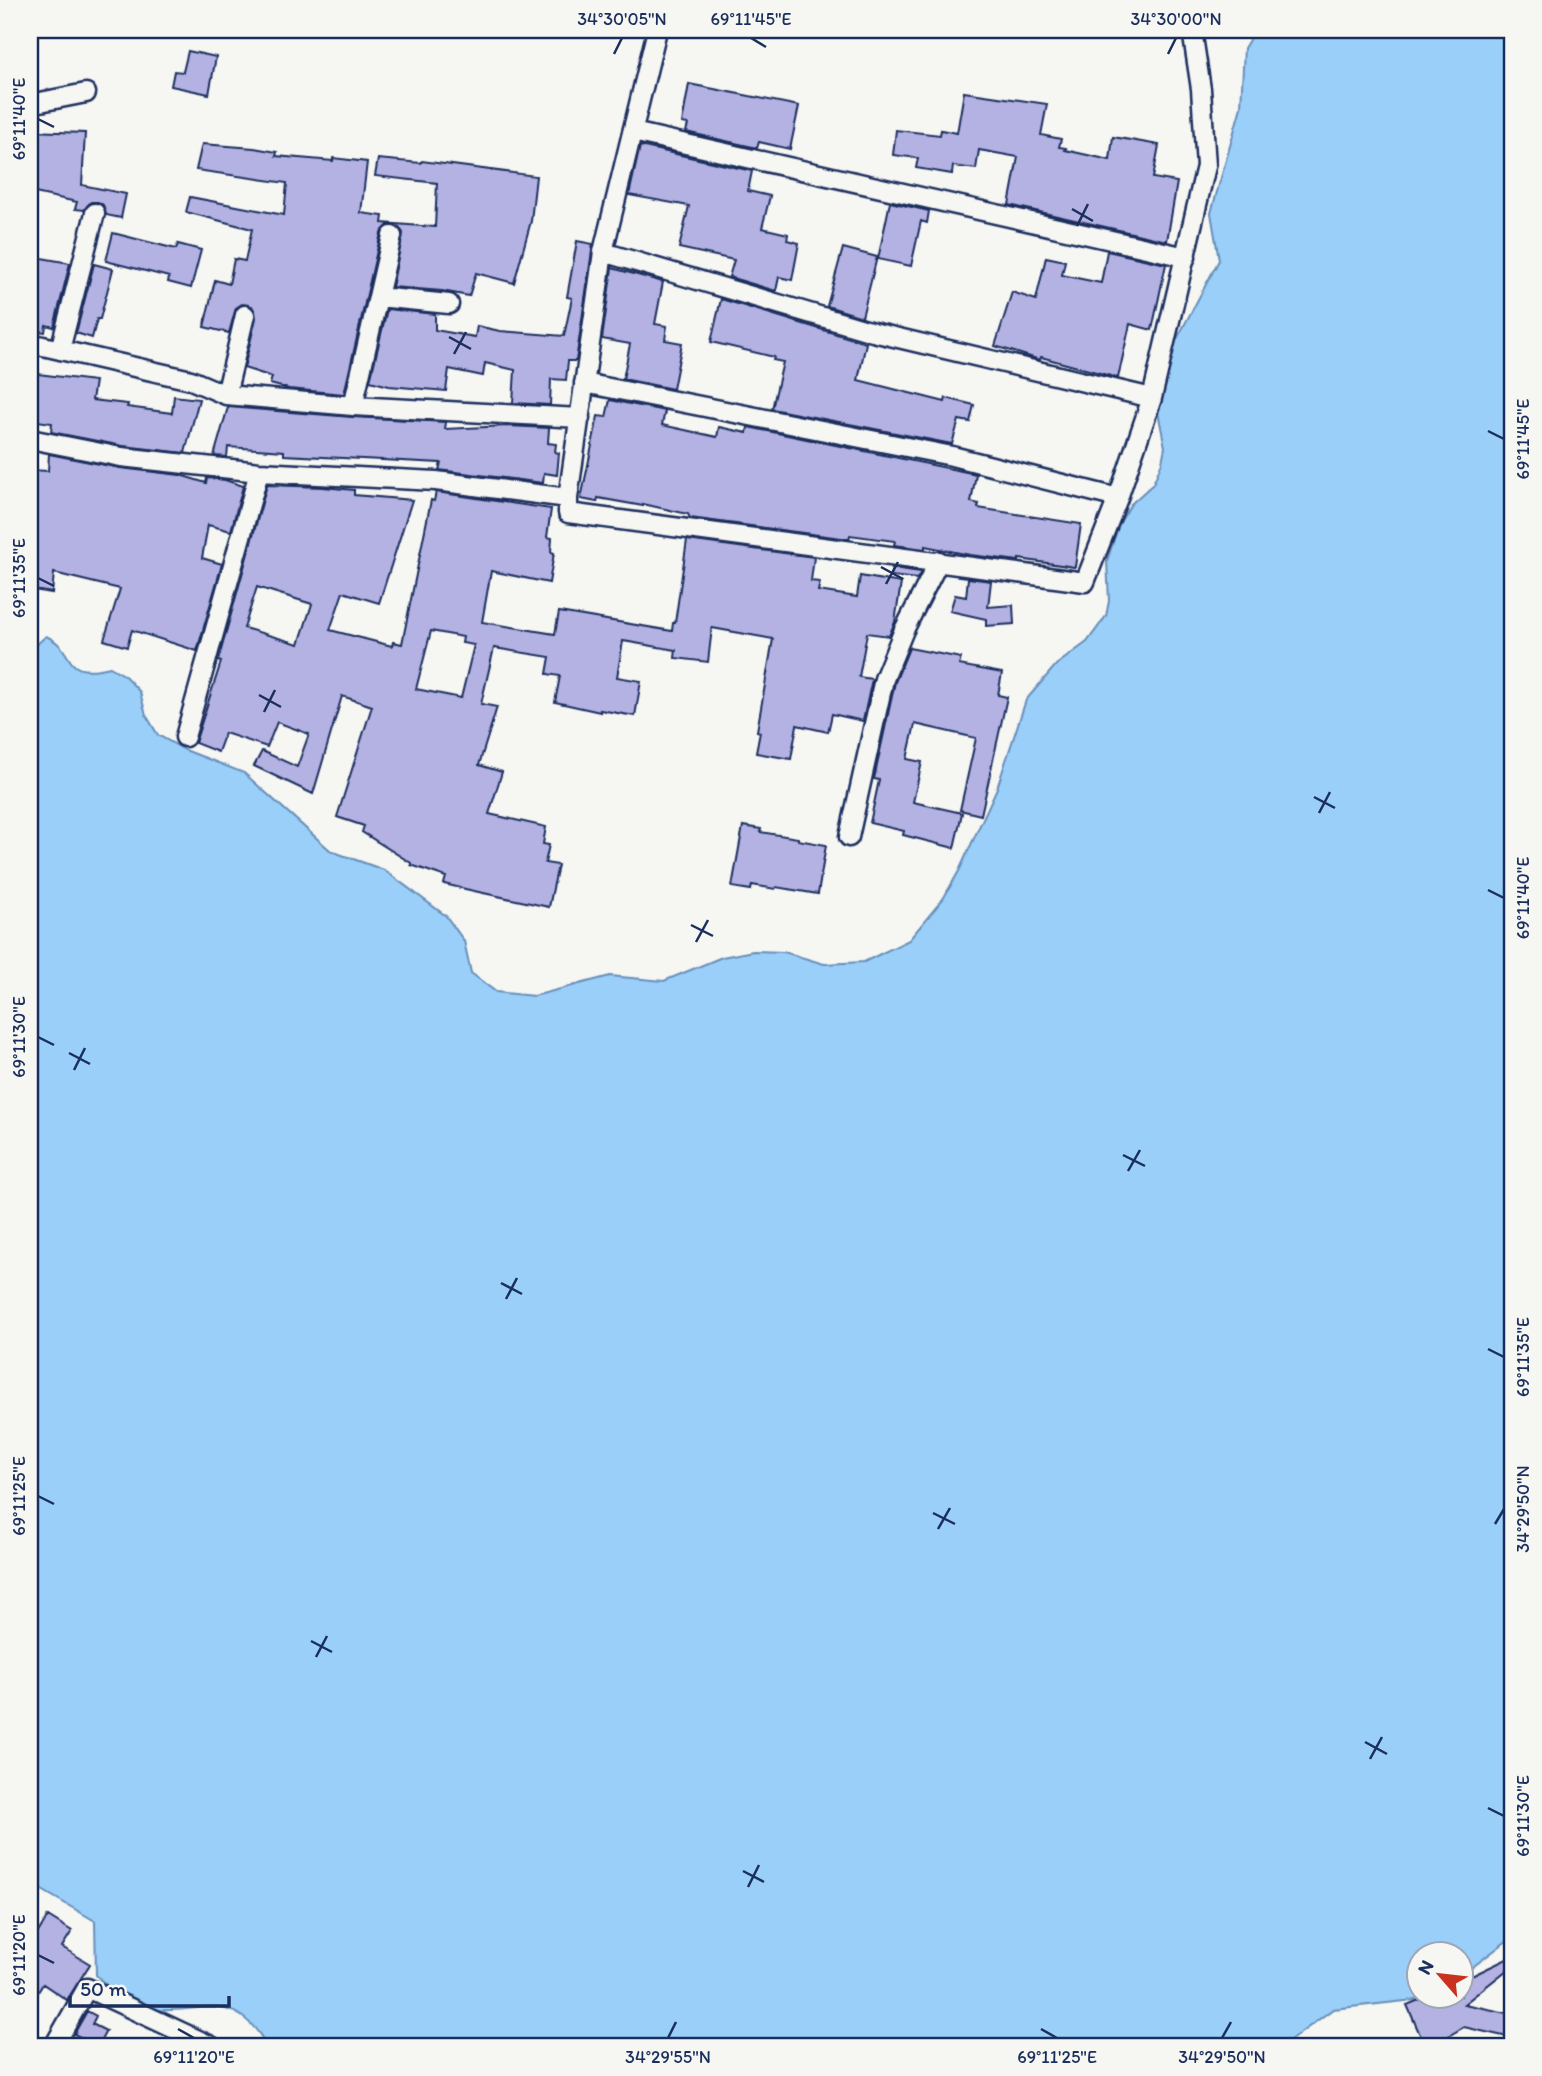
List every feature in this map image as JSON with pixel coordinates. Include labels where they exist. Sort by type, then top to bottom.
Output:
[{"type":"street","points":[[657,30],[603,252],[568,513],[1085,582],[1118,498],[1152,398],[1206,166],[1192,30]]},
{"type":"street","points":[[30,104],[86,93]]},
{"type":"street","points":[[633,132],[1186,257]]},
{"type":"street","points":[[60,350],[95,213]]},
{"type":"street","points":[[354,406],[392,236]]},
{"type":"street","points":[[603,252],[873,332],[1152,398]]},
{"type":"street","points":[[378,297],[449,304]]},
{"type":"street","points":[[226,395],[244,315]]},
{"type":"street","points":[[30,343],[191,380],[226,395],[354,406],[580,418]]},
{"type":"street","points":[[584,383],[952,456],[1118,498]]},
{"type":"street","points":[[30,439],[121,457],[259,472],[436,481],[568,498]]},
{"type":"street","points":[[186,737],[259,472]]},
{"type":"street","points":[[849,837],[884,680],[904,630],[939,561]]},
{"type":"street","points":[[54,2046],[87,1988],[211,2046]]},
{"type":"water","points":[[1267,30],[1512,30],[1512,1937],[1476,1964],[1476,1940],[1406,1940],[1406,2001],[1333,2009],[1283,2046],[267,2046],[255,2028],[242,2016],[229,2010],[151,2010],[128,2002],[96,1975],[95,1921],[30,1883],[30,659],[35,646],[46,636],[63,649],[76,666],[94,670],[110,667],[124,675],[140,692],[146,715],[158,735],[185,750],[244,773],[331,851],[384,870],[446,916],[464,941],[471,973],[496,992],[534,996],[610,976],[664,981],[722,957],[753,951],[784,952],[824,964],[864,962],[909,940],[943,899],[959,871],[997,788],[1026,700],[1056,665],[1087,642],[1106,616],[1109,601],[1107,561],[1119,524],[1131,504],[1153,484],[1162,462],[1165,447],[1158,412],[1171,350],[1219,260],[1211,213],[1241,107],[1244,48],[1252,35]]},
{"type":"building","points":[[188,51],[216,57],[209,94],[171,86],[174,71],[183,72]]},
{"type":"building","points":[[689,84],[799,106],[790,149],[759,142],[757,148],[686,132],[688,124],[682,123]]},
{"type":"building","points":[[964,92],[1047,104],[1041,135],[1061,139],[1059,147],[1066,148],[1065,150],[1110,160],[1113,137],[1159,145],[1153,178],[1177,182],[1167,241],[1009,205],[1018,157],[979,150],[976,169],[953,166],[952,174],[916,168],[918,158],[893,155],[896,130],[940,135],[941,130],[957,133]]},
{"type":"building","points":[[30,131],[85,133],[82,185],[126,194],[121,218],[106,215],[103,205],[98,202],[91,202],[84,210],[75,209],[77,202],[30,192]]},
{"type":"building","points":[[202,144],[254,148],[277,152],[276,156],[367,162],[361,213],[383,216],[382,223],[435,227],[437,183],[375,176],[378,159],[422,161],[536,176],[531,221],[514,283],[476,273],[469,296],[392,287],[403,233],[399,227],[388,225],[381,233],[344,394],[289,389],[270,384],[272,377],[244,368],[256,318],[252,306],[242,304],[236,308],[229,333],[204,327],[215,280],[229,284],[234,259],[245,261],[252,229],[186,212],[190,197],[284,215],[287,183],[196,170]]},
{"type":"building","points":[[640,146],[752,171],[748,191],[770,196],[762,228],[788,234],[787,240],[799,243],[792,280],[779,277],[776,291],[729,277],[734,260],[679,248],[689,206],[629,195]]},
{"type":"building","points":[[890,202],[929,211],[927,223],[921,221],[911,266],[878,259]]},
{"type":"building","points":[[113,233],[176,249],[178,244],[201,250],[191,288],[168,282],[169,277],[106,261]]},
{"type":"building","points":[[577,241],[593,244],[576,361],[568,361],[566,380],[551,379],[550,405],[513,403],[515,370],[485,363],[483,376],[449,369],[446,391],[389,386],[370,381],[387,309],[435,314],[435,330],[475,337],[477,326],[500,331],[564,336],[572,298],[567,297]]},
{"type":"building","points":[[843,248],[877,257],[862,317],[827,306]]},
{"type":"building","points":[[1107,251],[1166,264],[1152,330],[1130,324],[1118,378],[1041,357],[1040,360],[995,346],[1012,292],[1036,300],[1046,257],[1065,261],[1062,275],[1101,283]]},
{"type":"building","points":[[30,256],[70,263],[54,327],[46,325],[45,332],[30,330]]},
{"type":"building","points":[[94,264],[113,269],[100,319],[97,319],[92,338],[76,333]]},
{"type":"building","points":[[612,268],[663,282],[655,324],[667,326],[665,340],[682,343],[673,389],[623,379],[630,344],[602,339]]},
{"type":"building","points":[[721,299],[866,343],[858,380],[945,402],[946,398],[974,405],[970,422],[959,420],[952,444],[772,409],[783,362],[773,360],[774,357],[711,342]]},
{"type":"building","points":[[30,373],[95,381],[92,400],[128,404],[127,407],[172,413],[174,396],[199,399],[185,453],[123,446],[51,432],[52,423],[30,420]]},
{"type":"building","points":[[610,400],[665,411],[662,425],[717,437],[719,427],[747,433],[748,427],[976,474],[971,502],[979,504],[978,508],[1081,524],[1075,567],[970,555],[925,546],[925,549],[894,545],[895,541],[850,535],[849,539],[690,518],[688,514],[643,504],[598,498],[597,502],[581,499],[598,416],[606,417]]},
{"type":"building","points":[[228,407],[446,422],[445,429],[508,426],[549,428],[548,443],[556,444],[555,452],[559,453],[557,475],[544,473],[543,483],[439,470],[441,463],[284,455],[284,451],[228,447],[227,457],[214,456]]},
{"type":"building","points":[[49,454],[120,468],[180,475],[206,483],[207,478],[243,486],[231,531],[208,525],[202,558],[222,564],[197,651],[132,630],[127,647],[104,640],[120,589],[54,573],[52,593],[33,590],[35,570],[30,570],[30,470],[48,471]]},
{"type":"building","points":[[267,485],[354,490],[354,495],[412,500],[379,603],[343,592],[330,630],[392,646],[393,642],[402,644],[431,500],[434,501],[436,492],[551,509],[547,537],[552,538],[551,552],[554,553],[549,583],[491,571],[482,622],[555,634],[559,612],[672,631],[687,540],[814,557],[811,581],[820,582],[818,591],[857,597],[860,576],[901,583],[895,622],[889,636],[867,633],[859,677],[872,679],[863,721],[832,714],[828,732],[797,725],[791,759],[756,753],[760,732],[757,731],[773,639],[712,628],[708,662],[675,658],[676,650],[623,641],[617,677],[641,681],[635,716],[555,702],[560,676],[547,674],[550,657],[494,648],[481,704],[497,707],[479,765],[502,772],[489,814],[546,827],[543,844],[549,845],[545,863],[558,865],[549,907],[444,884],[446,877],[411,865],[362,832],[364,826],[337,817],[372,706],[342,696],[313,794],[254,766],[262,751],[297,767],[309,734],[277,722],[267,747],[225,733],[218,752],[195,743],[221,662],[218,661]],"holes":[[[257,587],[312,604],[299,644],[244,628]],[[431,631],[463,637],[462,643],[474,645],[461,698],[416,689]]]},
{"type":"building","points":[[892,568],[921,572],[917,579],[891,576]]},
{"type":"building","points":[[968,578],[991,581],[988,607],[1013,605],[1014,624],[986,626],[986,619],[950,611],[955,595],[966,597]]},
{"type":"building","points":[[909,648],[961,658],[959,665],[1002,673],[998,695],[1007,697],[981,815],[960,810],[976,738],[915,724],[907,759],[922,762],[913,802],[962,813],[954,848],[870,823],[879,780],[874,779],[895,682]]},
{"type":"building","points":[[743,826],[826,845],[818,894],[752,885],[751,890],[732,887]]},
{"type":"building","points":[[48,1916],[72,1931],[62,1947],[90,1964],[67,2000],[43,1984],[30,2005],[30,1946]]},
{"type":"building","points":[[1511,1957],[1512,1966],[1476,1994],[1476,1974]]},
{"type":"building","points":[[1476,2006],[1512,2014],[1512,2038],[1464,2027],[1431,2046],[1425,2046],[1409,2010],[1476,2010]]},
{"type":"building","points":[[87,2011],[96,2016],[92,2024],[106,2031],[98,2046],[74,2034]]}]
